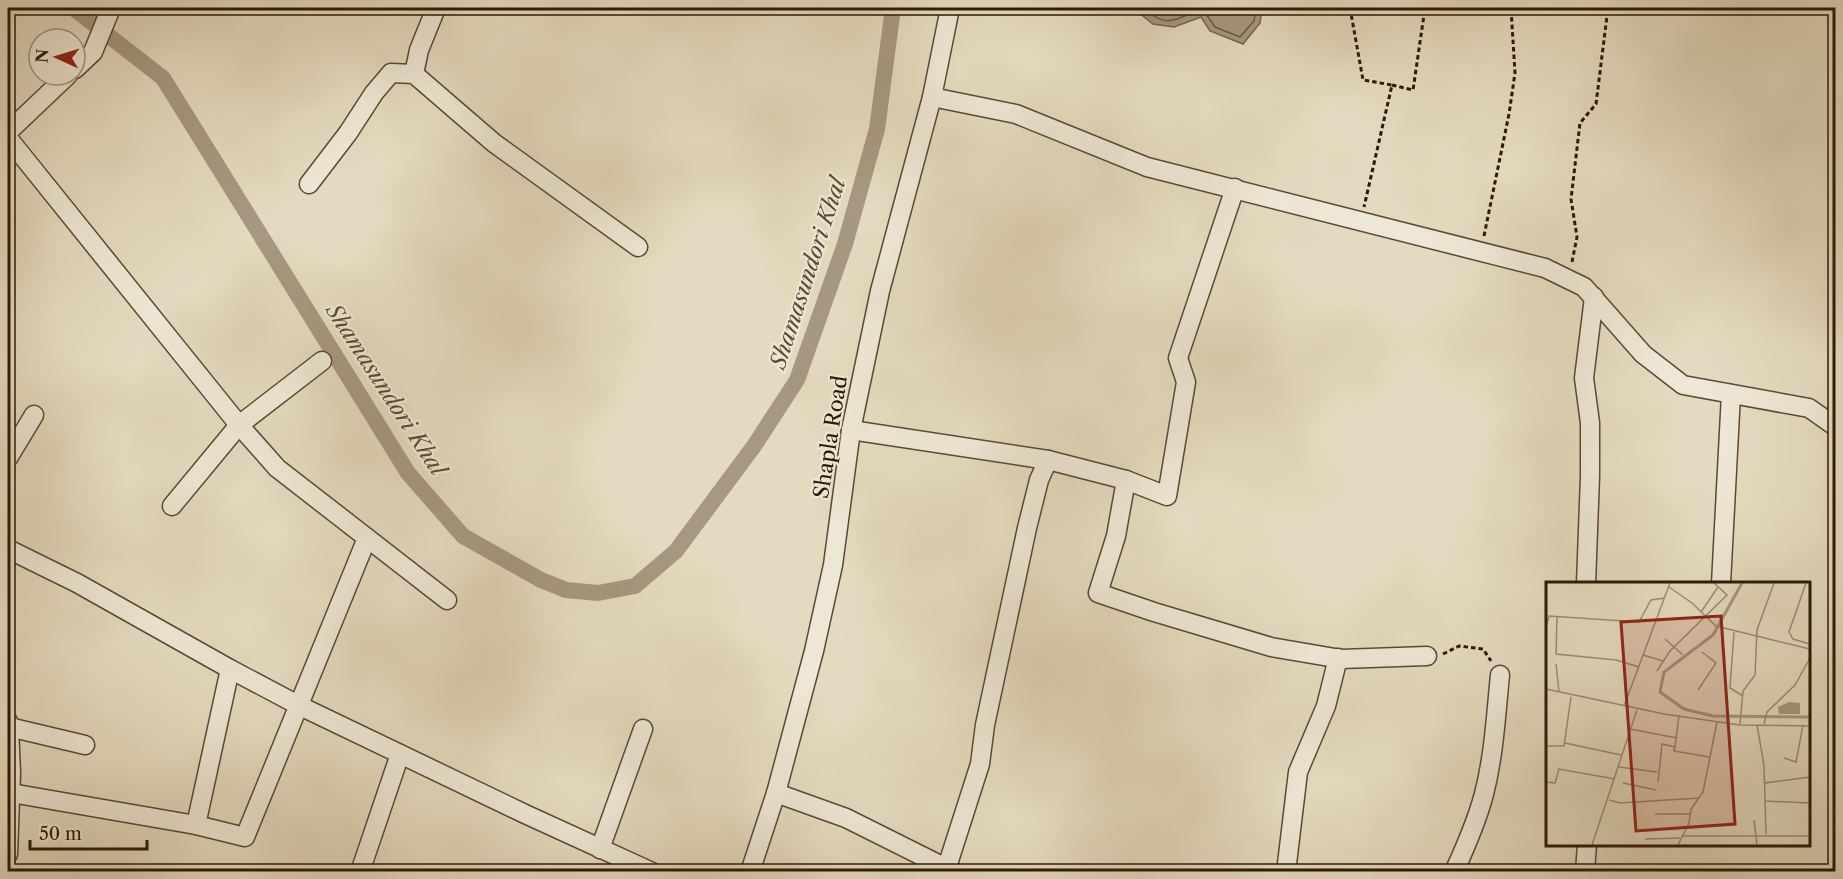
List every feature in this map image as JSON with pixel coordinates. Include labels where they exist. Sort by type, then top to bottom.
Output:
[{"type":"street","points":[[87,58],[93,52],[111,8]]},
{"type":"street","points":[[414,75],[419,50],[436,8]]},
{"type":"street","name":"Shapla Road","points":[[750,872],[776,793],[814,651],[833,565],[850,430],[880,291],[932,97],[950,8]]},
{"type":"street","points":[[309,184],[391,73],[414,75],[495,143],[638,247]]},
{"type":"street","points":[[8,132],[55,87]]},
{"type":"street","points":[[932,97],[1016,114],[1147,166],[1545,268],[1584,287],[1643,354],[1683,385],[1809,408],[1836,427]]},
{"type":"street","points":[[8,138],[239,425],[278,468],[447,600]]},
{"type":"street","points":[[850,430],[1048,460],[1126,480],[1167,496],[1186,382],[1178,358],[1235,188]]},
{"type":"street","points":[[1586,582],[1590,423],[1584,378],[1594,297]]},
{"type":"street","points":[[172,506],[239,425],[322,361]]},
{"type":"street","points":[[1720,582],[1731,394]]},
{"type":"street","points":[[8,458],[34,415]]},
{"type":"street","points":[[776,793],[846,818],[950,869],[980,764],[1027,528],[1039,480],[1048,460]]},
{"type":"street","points":[[1126,480],[1116,536],[1098,593],[1271,647],[1338,658],[1427,656]]},
{"type":"street","points":[[10,793],[196,825],[245,837],[367,538]]},
{"type":"street","points":[[8,549],[78,583],[298,705],[652,872]]},
{"type":"street","points":[[1286,872],[1298,772],[1326,706],[1338,658]]},
{"type":"street","points":[[196,825],[230,669]]},
{"type":"street","points":[[1454,872],[1468,842],[1484,793],[1495,735],[1500,675]]},
{"type":"street","points":[[8,854],[10,793],[8,724],[85,745]]},
{"type":"street","points":[[600,849],[643,729]]},
{"type":"street","points":[[360,872],[400,754]]},
{"type":"street","points":[[1585,872],[1587,846]]},
{"type":"path","points":[[1350,8],[1363,80],[1413,90],[1425,8]]},
{"type":"path","points":[[1480,251],[1509,114],[1515,73],[1511,8]]},
{"type":"path","points":[[1568,279],[1577,237],[1571,199],[1580,123],[1596,104],[1608,8]]},
{"type":"path","points":[[1360,221],[1392,86]]},
{"type":"path","points":[[1427,656],[1441,655],[1460,646],[1483,649],[1500,675]]},
{"type":"water","points":[[1133,8],[1262,8],[1260,23],[1243,44],[1210,31],[1201,17],[1174,27],[1153,24]]},
{"type":"waterway","name":"Shamasundori Khal","points":[[73,8],[163,78],[408,473],[463,536],[541,580],[566,590],[598,593],[635,586],[676,551],[754,446],[797,380],[845,244],[877,129],[893,8]]}]
